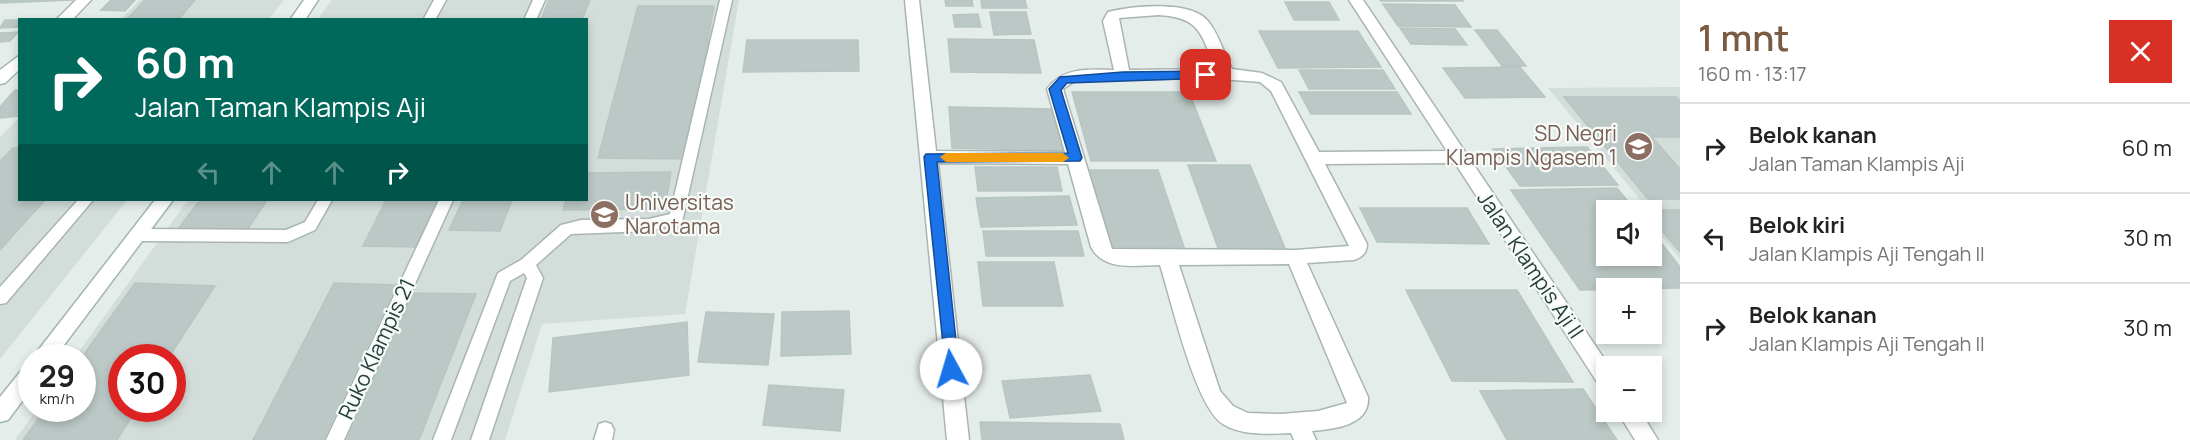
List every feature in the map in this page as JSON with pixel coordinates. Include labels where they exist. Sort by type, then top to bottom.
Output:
[{"type":"street","points":[[65,18],[84,0]]},
{"type":"street","points":[[298,18],[311,0]]},
{"type":"street","points":[[912,0],[958,440]]},
{"type":"street","name":"Jalan Klampis Aji II","points":[[1356,0],[1596,364]]},
{"type":"street","points":[[1123,75],[1110,21],[1113,15],[1135,6],[1180,12],[1196,17],[1201,22],[1227,75]]},
{"type":"street","points":[[0,79],[18,62]]},
{"type":"street","points":[[1227,75],[1260,76],[1270,80],[1278,88],[1316,158],[1358,244],[1358,249],[1354,253],[1295,257],[1114,258],[1105,254],[1100,247],[1055,89],[1058,84],[1076,77],[1227,75]]},
{"type":"street","points":[[930,157],[1075,158]]},
{"type":"street","points":[[1316,158],[1459,157]]},
{"type":"street","points":[[53,344],[163,201]]},
{"type":"street","points":[[1168,259],[1211,395],[1221,409],[1235,420],[1301,432],[1352,414],[1358,408],[1357,397],[1295,257]]},
{"type":"street","points":[[0,413],[18,390]]},
{"type":"street","points":[[1635,422],[1647,440]]},
{"type":"lane","points":[[430,18],[440,0]]},
{"type":"lane","points":[[531,18],[539,0]]},
{"type":"lane","points":[[442,440],[504,277],[527,264],[567,230],[581,226],[649,225],[677,218],[726,0]]},
{"type":"lane","points":[[0,298],[85,201]]},
{"type":"lane","points":[[139,235],[288,236],[310,226],[324,201]]},
{"type":"lane","name":"Ruko Klampis 21","points":[[335,440],[446,201]]},
{"type":"lane","points":[[480,440],[535,278],[527,264]]},
{"type":"shaded area","points":[[140,0],[284,0],[270,18],[122,18]]},
{"type":"shaded area","points":[[332,0],[739,0],[685,314],[542,324],[505,440],[15,440],[28,422],[96,422],[96,344],[84,344],[187,201],[588,201],[588,18],[319,18]]},
{"type":"shaded area","name":"SD Negri Klampis Ngasem 1","points":[[1680,87],[1680,259],[1662,236],[1662,200],[1641,200],[1548,88]]},
{"type":"shaded area","points":[[18,119],[18,201],[126,201],[0,359],[0,137]]},
{"type":"building","points":[[0,0],[73,0],[0,3]]},
{"type":"building","points":[[111,0],[135,0],[125,11],[101,10]]},
{"type":"building","points":[[145,0],[195,0],[180,18],[128,18]]},
{"type":"building","points":[[549,0],[590,0],[583,18],[542,18]]},
{"type":"building","points":[[945,0],[972,0],[973,6],[946,6]]},
{"type":"building","points":[[981,0],[1025,0],[1027,8],[982,8]]},
{"type":"building","points":[[1462,0],[1463,1],[1381,1]]},
{"type":"building","points":[[1285,2],[1329,2],[1339,20],[1294,20]]},
{"type":"building","points":[[1383,4],[1455,5],[1471,27],[1398,26]]},
{"type":"building","points":[[638,6],[714,6],[687,159],[598,158]]},
{"type":"building","points":[[990,12],[1026,12],[1031,34],[994,35]]},
{"type":"building","points":[[978,14],[981,27],[955,27],[953,15]]},
{"type":"building","points":[[5,20],[18,20],[18,27],[0,28]]},
{"type":"building","points":[[1400,28],[1455,29],[1467,45],[1411,44]]},
{"type":"building","points":[[1475,30],[1497,30],[1526,66],[1502,66]]},
{"type":"building","points":[[1259,31],[1358,31],[1381,67],[1278,68]]},
{"type":"building","points":[[18,32],[10,41],[0,42],[0,33]]},
{"type":"building","points":[[948,39],[1034,40],[1041,73],[951,72]]},
{"type":"building","points":[[747,40],[858,40],[859,71],[743,72]]},
{"type":"building","points":[[1520,67],[1545,97],[1465,98],[1443,68]]},
{"type":"building","points":[[1299,70],[1383,70],[1395,89],[1309,89]]},
{"type":"building","points":[[15,90],[18,90],[18,116],[0,118],[0,107]]},
{"type":"building","points":[[1072,92],[1189,92],[1216,161],[1091,161]]},
{"type":"building","points":[[1299,92],[1397,92],[1411,114],[1311,114]]},
{"type":"building","name":"SD Negri Klampis Ngasem 1","points":[[1564,97],[1676,97],[1680,101],[1680,137],[1652,137],[1680,169],[1680,199],[1648,199]]},
{"type":"building","points":[[949,107],[1058,109],[1066,151],[952,148]]},
{"type":"building","points":[[1587,147],[1618,185],[1520,186],[1493,149]]},
{"type":"building","points":[[13,148],[18,148],[18,201],[44,201],[0,250],[0,161]]},
{"type":"building","points":[[1188,165],[1250,165],[1285,248],[1218,248]]},
{"type":"building","points":[[975,167],[1057,167],[1062,191],[978,191]]},
{"type":"building","points":[[1090,170],[1158,170],[1185,250],[1111,250]]},
{"type":"building","points":[[671,172],[665,209],[563,210],[566,201],[588,201],[588,173]]},
{"type":"building","points":[[1617,188],[1627,200],[1596,200],[1596,229],[1538,230],[1511,190]]},
{"type":"building","points":[[1069,196],[1077,225],[981,227],[976,198]]},
{"type":"building","points":[[199,201],[266,201],[246,232],[178,229]]},
{"type":"building","points":[[386,201],[442,201],[420,247],[363,246]]},
{"type":"building","points":[[463,201],[512,201],[500,231],[449,230]]},
{"type":"building","points":[[1360,208],[1467,208],[1489,244],[1377,242]]},
{"type":"building","points":[[1662,210],[1680,210],[1680,252],[1662,231]]},
{"type":"building","points":[[1596,229],[1596,266],[1662,266],[1662,244],[1680,267],[1680,288],[1662,288],[1662,278],[1596,278],[1596,290],[1580,290],[1538,230]]},
{"type":"building","points":[[983,231],[1078,231],[1084,256],[986,256]]},
{"type":"building","points":[[978,262],[1054,262],[1063,306],[983,306]]},
{"type":"building","points":[[135,283],[215,286],[177,344],[108,344],[108,422],[128,422],[117,440],[23,440],[36,422],[96,422],[96,344],[91,344]]},
{"type":"building","points":[[334,283],[396,285],[323,440],[253,440]]},
{"type":"building","points":[[1406,290],[1517,290],[1573,382],[1452,381]]},
{"type":"building","points":[[413,293],[476,294],[419,440],[347,440]]},
{"type":"building","points":[[849,311],[851,354],[781,356],[782,312]]},
{"type":"building","points":[[706,312],[774,314],[768,365],[698,362]]},
{"type":"building","points":[[687,322],[689,375],[549,392],[553,338]]},
{"type":"building","points":[[1090,375],[1101,411],[1010,418],[1002,381]]},
{"type":"building","points":[[769,385],[844,390],[840,431],[763,425]]},
{"type":"building","points":[[1583,389],[1596,408],[1596,422],[1605,422],[1617,440],[1507,440],[1480,391]]},
{"type":"building","points":[[980,422],[1120,424],[1124,440],[982,440]]},
{"type":"slow traffic","points":[[946,157],[1063,158]]},
{"type":"place","name":"SD Negri Klampis Ngasem 1","points":[[1638,146]]},
{"type":"place","name":"Universitas Narotama","points":[[604,215]]},
{"type":"route","points":[[951,369],[930,157],[1075,158],[1055,89],[1064,79],[1123,75],[1206,75]]}]
